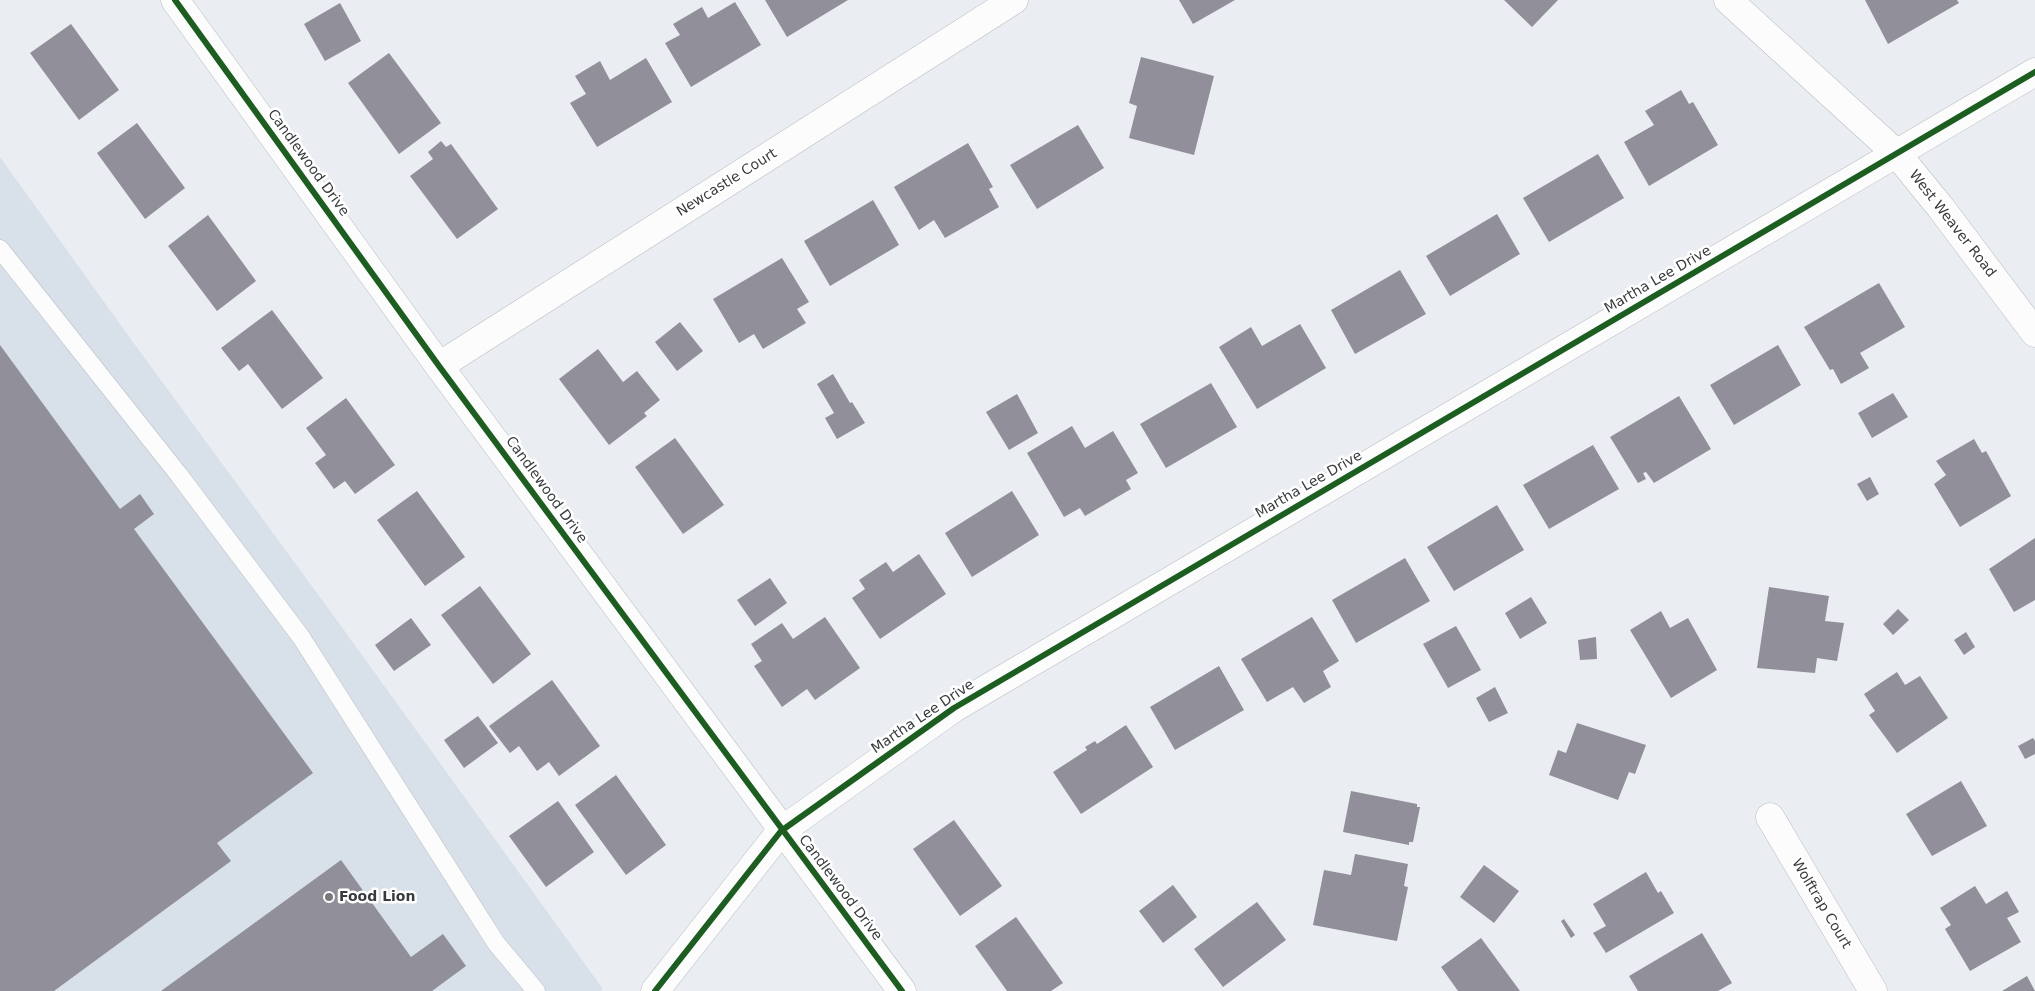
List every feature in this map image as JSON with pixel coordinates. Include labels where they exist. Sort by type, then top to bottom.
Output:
[{"type":"street","name":"Candlewood Drive","points":[[175,0],[439,366],[781,831],[902,991]]},
{"type":"street","name":"Newcastle Court","points":[[439,366],[1014,0]]},
{"type":"street","name":"West Weaver Road","points":[[1728,0],[1897,154],[1941,208],[2035,333]]},
{"type":"street","name":"Martha Lee Drive","points":[[655,991],[781,831],[954,708],[2035,72]]},
{"type":"street","name":"Wolftrap Court","points":[[1770,817],[1873,991]]},
{"type":"lane","points":[[0,249],[179,475],[301,637],[496,943],[536,991]]},
{"type":"shaded area","points":[[0,157],[603,989],[601,991],[0,991]]},
{"type":"building","points":[[765,0],[848,0],[787,37]]},
{"type":"building","points":[[1179,0],[1235,0],[1193,24]]},
{"type":"building","points":[[1504,0],[1558,0],[1532,27]]},
{"type":"building","points":[[1865,0],[1957,0],[1959,3],[1888,44]]},
{"type":"building","points":[[735,2],[761,45],[691,87],[665,43],[680,35],[673,24],[702,7],[708,18]]},
{"type":"building","points":[[340,3],[361,41],[325,61],[304,24]]},
{"type":"building","points":[[71,24],[119,90],[79,120],[30,53]]},
{"type":"building","points":[[389,53],[441,123],[399,154],[348,83]]},
{"type":"building","points":[[1141,57],[1214,76],[1194,155],[1129,138],[1137,106],[1129,103]]},
{"type":"building","points":[[646,58],[672,102],[597,147],[570,103],[586,94],[575,76],[600,61],[610,80]]},
{"type":"building","points":[[1681,90],[1689,104],[1693,102],[1718,145],[1649,186],[1624,142],[1654,125],[1645,111]]},
{"type":"building","points":[[137,123],[185,188],[145,219],[97,153]]},
{"type":"building","points":[[1078,125],[1104,168],[1037,209],[1010,165]]},
{"type":"building","points":[[441,141],[446,147],[451,144],[498,209],[457,239],[410,176],[433,159],[428,152]]},
{"type":"building","points":[[968,143],[993,187],[989,189],[999,207],[945,238],[934,220],[919,230],[894,187]]},
{"type":"building","points":[[1598,154],[1624,198],[1549,242],[1523,198]]},
{"type":"building","points":[[873,200],[899,245],[830,286],[804,241]]},
{"type":"building","points":[[1497,214],[1520,254],[1450,296],[1426,256]]},
{"type":"building","points":[[208,215],[256,281],[217,311],[168,246]]},
{"type":"building","points":[[782,258],[809,302],[797,309],[806,323],[763,349],[754,334],[739,343],[713,299]]},
{"type":"building","points":[[1400,270],[1426,314],[1355,354],[1331,310]]},
{"type":"building","points":[[1879,283],[1905,327],[1860,353],[1869,368],[1841,384],[1833,369],[1830,370],[1804,327]]},
{"type":"building","points":[[272,310],[323,378],[282,409],[248,364],[239,371],[221,348]]},
{"type":"building","points":[[680,322],[703,351],[677,371],[655,342]]},
{"type":"building","points":[[1300,324],[1326,368],[1257,409],[1219,347],[1251,327],[1262,346]]},
{"type":"building","points":[[0,345],[120,509],[140,494],[154,514],[134,529],[313,773],[217,843],[231,861],[54,991],[0,991]]},
{"type":"building","points":[[1778,345],[1801,385],[1734,425],[1710,385]]},
{"type":"building","points":[[598,349],[623,382],[637,371],[660,400],[644,413],[647,416],[609,445],[559,379]]},
{"type":"building","points":[[833,374],[850,403],[852,402],[865,423],[837,439],[825,418],[834,413],[817,384]]},
{"type":"building","points":[[1211,383],[1237,427],[1166,468],[1140,424]]},
{"type":"building","points":[[1893,393],[1908,417],[1872,438],[1858,413]]},
{"type":"building","points":[[1017,394],[1038,433],[1009,450],[986,412]]},
{"type":"building","points":[[1679,396],[1711,449],[1654,483],[1646,472],[1643,473],[1646,479],[1638,483],[1610,437]]},
{"type":"building","points":[[346,398],[395,465],[355,494],[345,481],[334,489],[315,463],[326,455],[306,428]]},
{"type":"building","points":[[1072,426],[1085,448],[1113,431],[1138,473],[1126,480],[1131,489],[1085,516],[1080,508],[1064,517],[1027,453]]},
{"type":"building","points":[[675,438],[724,505],[683,534],[635,467]]},
{"type":"building","points":[[1974,439],[1982,453],[1986,451],[2011,496],[1960,527],[1934,484],[1946,475],[1936,461]]},
{"type":"building","points":[[1593,445],[1619,489],[1549,529],[1523,485]]},
{"type":"building","points":[[1870,477],[1879,494],[1867,501],[1857,484]]},
{"type":"building","points":[[417,491],[465,557],[425,586],[377,520]]},
{"type":"building","points":[[1012,491],[1039,535],[972,577],[945,533]]},
{"type":"building","points":[[1497,505],[1524,550],[1454,591],[1427,547]]},
{"type":"building","points":[[2035,538],[2035,600],[2014,612],[1989,569]]},
{"type":"building","points":[[919,554],[946,594],[880,639],[852,598],[865,589],[859,580],[886,562],[893,572]]},
{"type":"building","points":[[1405,558],[1430,601],[1356,643],[1332,600]]},
{"type":"building","points":[[770,578],[787,603],[755,626],[737,600]]},
{"type":"building","points":[[480,586],[531,654],[493,684],[441,615]]},
{"type":"building","points":[[1769,587],[1829,596],[1825,621],[1844,623],[1837,661],[1817,658],[1815,673],[1757,668]]},
{"type":"building","points":[[1531,597],[1547,623],[1520,639],[1505,613]]},
{"type":"building","points":[[1898,609],[1909,620],[1893,635],[1883,624]]},
{"type":"building","points":[[1661,611],[1670,628],[1688,618],[1717,670],[1671,698],[1630,630]]},
{"type":"building","points":[[825,617],[860,668],[815,700],[807,689],[782,707],[754,666],[762,661],[751,644],[782,623],[793,639]]},
{"type":"building","points":[[1312,617],[1339,661],[1323,671],[1331,687],[1304,703],[1293,687],[1267,702],[1241,659]]},
{"type":"building","points":[[411,618],[431,645],[394,671],[375,645]]},
{"type":"building","points":[[1456,626],[1481,670],[1448,688],[1423,644]]},
{"type":"building","points":[[1966,632],[1975,647],[1964,655],[1954,640]]},
{"type":"building","points":[[1596,637],[1597,659],[1580,660],[1578,640]]},
{"type":"building","points":[[1219,666],[1244,710],[1175,750],[1150,707]]},
{"type":"building","points":[[1897,672],[1905,685],[1920,676],[1948,718],[1897,753],[1869,715],[1875,711],[1864,694]]},
{"type":"building","points":[[552,680],[600,746],[559,776],[549,762],[537,771],[519,746],[510,753],[489,726]]},
{"type":"building","points":[[1495,687],[1508,713],[1489,722],[1476,698]]},
{"type":"building","points":[[478,716],[498,743],[464,768],[444,740]]},
{"type":"building","points":[[1577,723],[1646,745],[1635,774],[1629,772],[1618,800],[1549,775],[1558,750],[1566,753]]},
{"type":"building","points":[[1126,725],[1153,767],[1081,814],[1053,772],[1087,750],[1085,747],[1095,741],[1097,744]]},
{"type":"building","points":[[2033,738],[2035,741],[2035,754],[2025,759],[2018,746]]},
{"type":"building","points":[[616,775],[666,845],[626,875],[575,805]]},
{"type":"building","points":[[1961,781],[1987,826],[1932,856],[1906,814]]},
{"type":"building","points":[[1351,791],[1417,804],[1417,807],[1420,807],[1413,842],[1409,842],[1409,845],[1343,832]]},
{"type":"building","points":[[558,801],[594,852],[546,887],[509,836]]},
{"type":"building","points":[[954,820],[1002,886],[960,916],[913,849]]},
{"type":"building","points":[[1355,854],[1408,864],[1404,886],[1408,887],[1397,941],[1313,925],[1324,870],[1351,875]]},
{"type":"building","name":"Food Lion","points":[[341,860],[411,957],[443,934],[466,966],[432,991],[161,991]]},
{"type":"building","points":[[1484,865],[1519,891],[1494,923],[1460,897]]},
{"type":"building","points":[[1646,872],[1658,893],[1661,891],[1674,913],[1606,953],[1593,933],[1606,926],[1593,904]]},
{"type":"building","points":[[1173,885],[1197,917],[1163,943],[1139,911]]},
{"type":"building","points":[[1975,886],[1986,904],[2007,891],[2019,912],[2007,918],[2021,942],[1970,971],[1945,929],[1951,925],[1940,908]]},
{"type":"building","points":[[1257,902],[1286,940],[1223,987],[1194,949]]},
{"type":"building","points":[[1016,917],[1063,983],[1051,991],[1007,991],[975,946]]},
{"type":"building","points":[[1564,919],[1575,935],[1571,938],[1561,921]]},
{"type":"building","points":[[1702,933],[1732,983],[1718,991],[1638,991],[1629,976]]},
{"type":"building","points":[[1481,938],[1520,991],[1458,991],[1441,967]]},
{"type":"building","points":[[2027,976],[2035,991],[2002,991]]},
{"type":"cycle path","points":[[175,0],[439,366],[902,991]]},
{"type":"cycle path","points":[[655,991],[781,831],[954,708],[2035,72]]},
{"type":"place","name":"Food Lion","points":[[329,897]]}]
